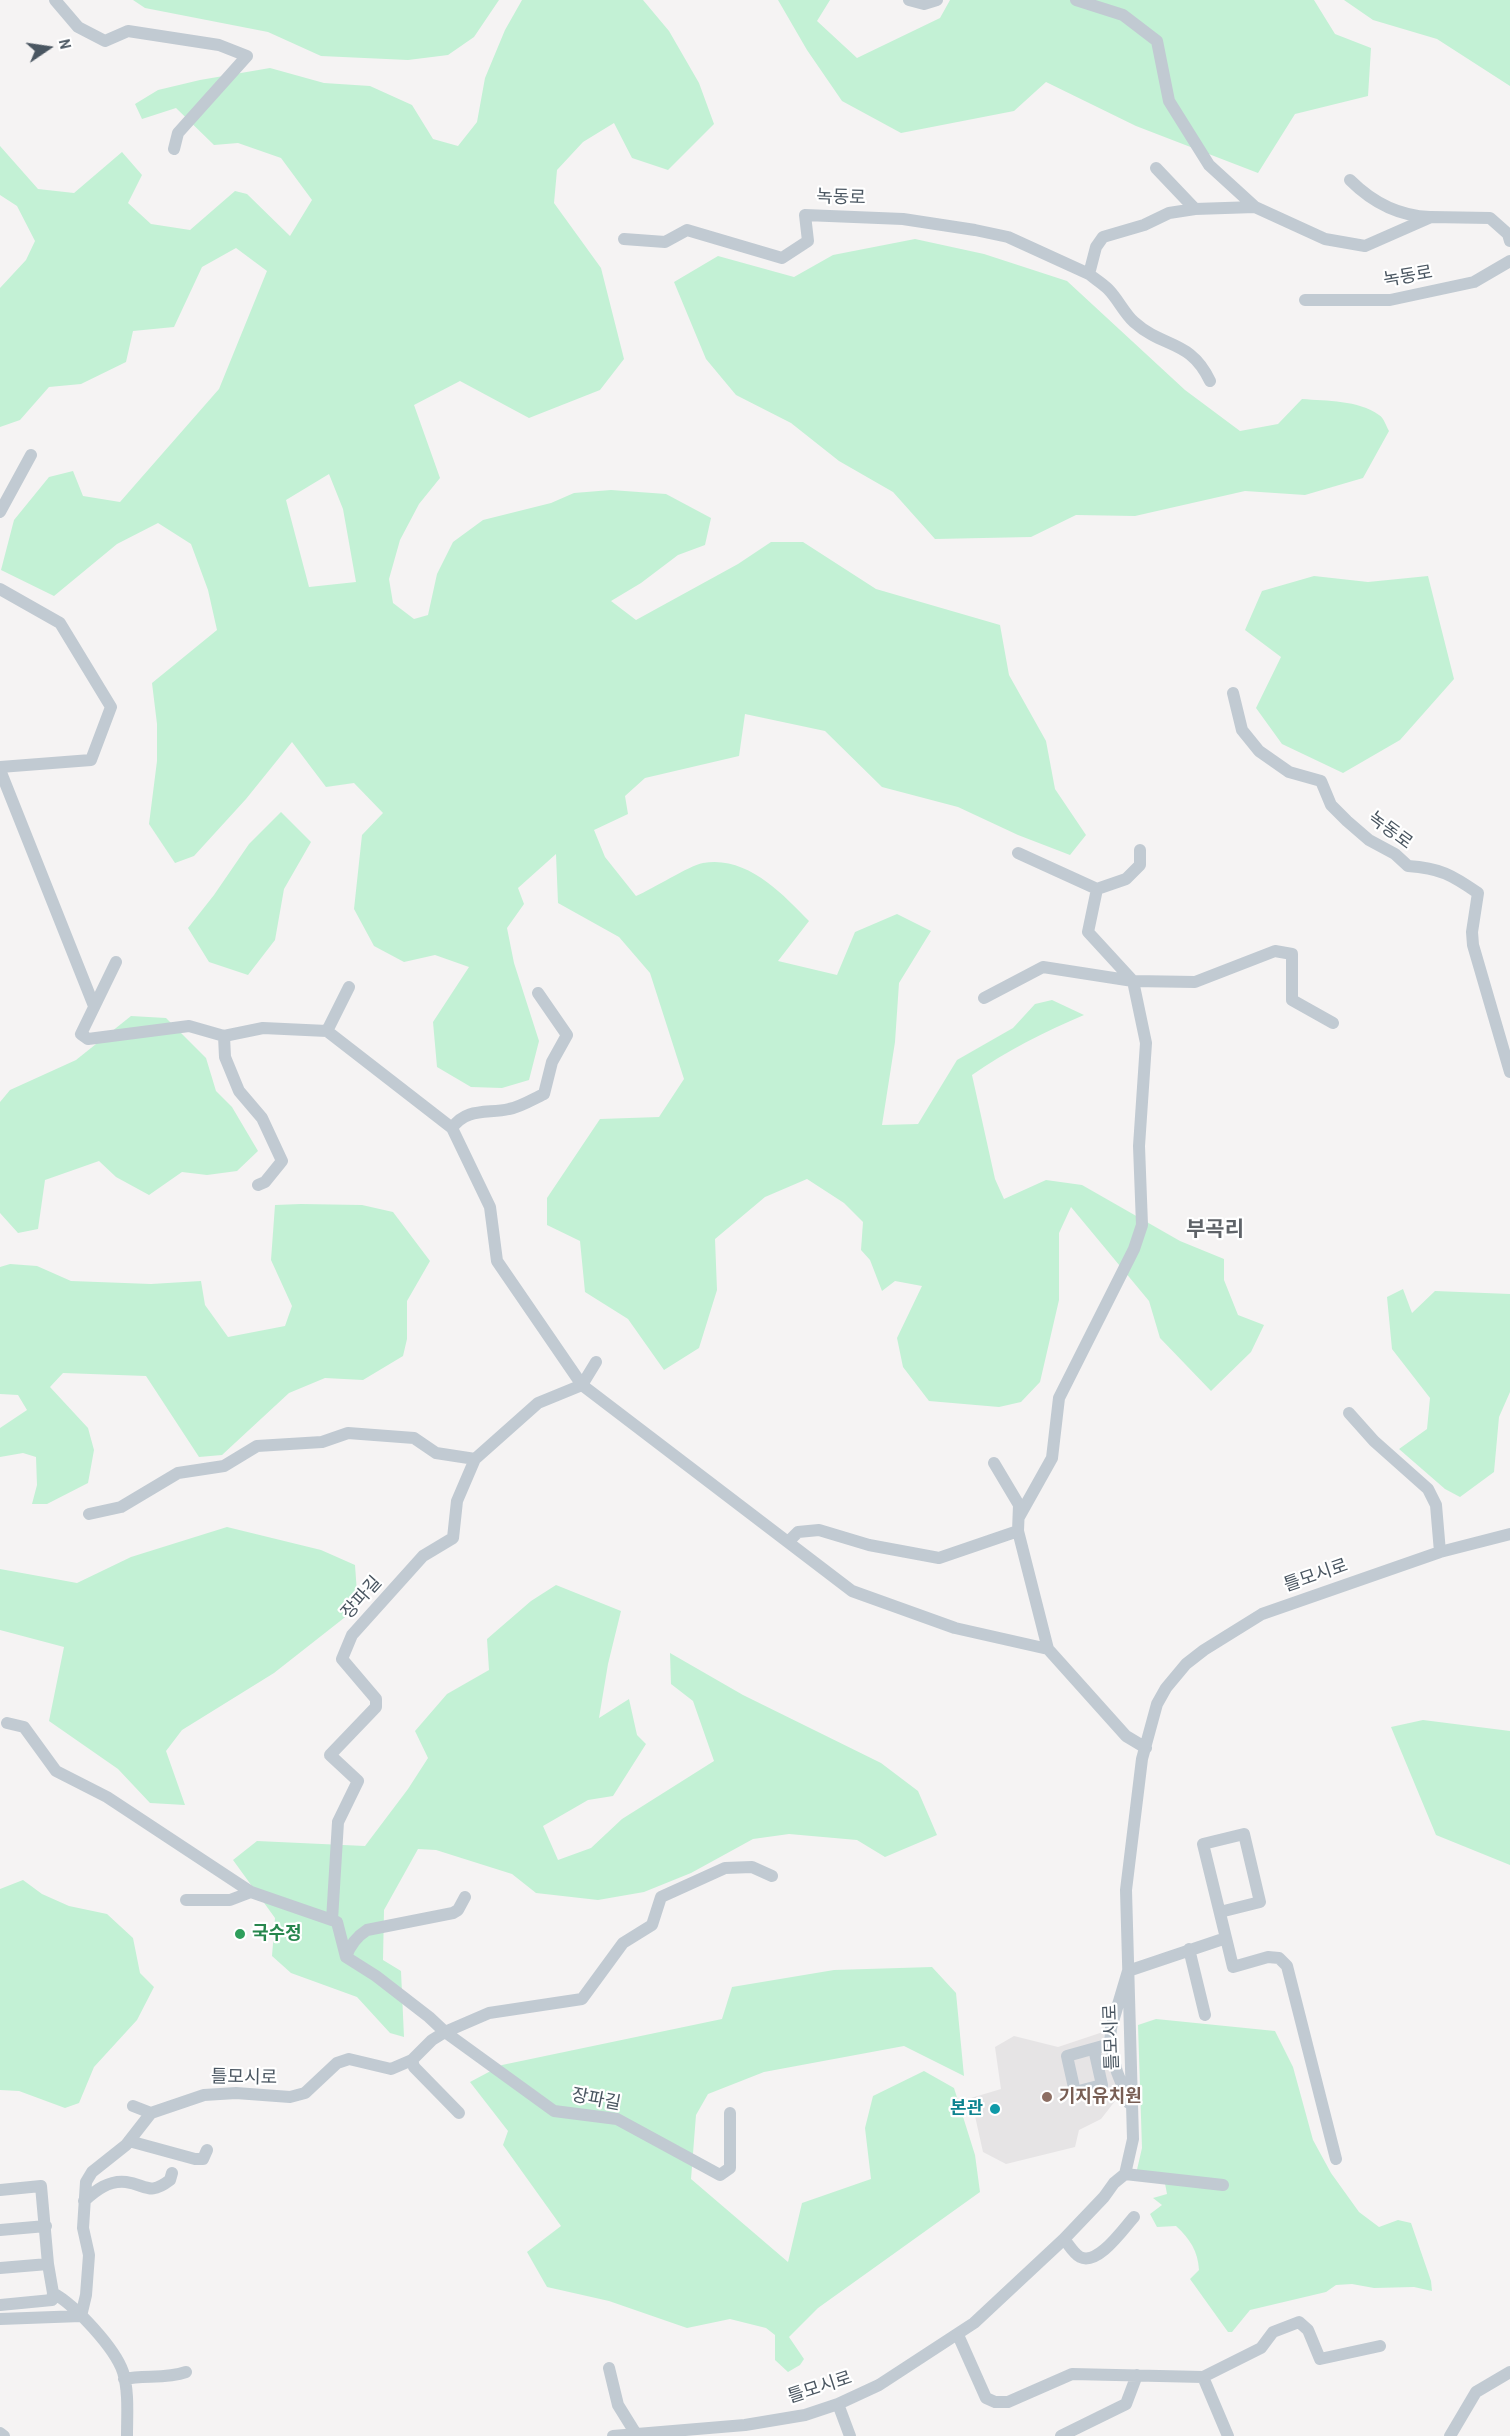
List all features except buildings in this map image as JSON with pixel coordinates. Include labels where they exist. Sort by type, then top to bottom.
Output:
[{"type":"street","points":[[55,0],[78,27],[105,41],[128,31],[219,45],[247,56],[178,133],[174,149]]},
{"type":"street","points":[[909,0],[924,4],[937,0]]},
{"type":"street","points":[[1076,0],[1123,15],[1157,41],[1169,101],[1209,165],[1255,207],[1325,239],[1365,246],[1431,217]]},
{"type":"street","points":[[1156,168],[1195,209]]},
{"type":"street","points":[[1350,180],[1364,194],[1383,206],[1416,216],[1490,218],[1508,234],[1510,241]]},
{"type":"street","points":[[1089,274],[1096,247],[1103,237],[1144,225],[1169,213],[1195,209],[1255,207]]},
{"type":"street","name":"녹동로","points":[[624,239],[665,242],[687,230],[782,258],[808,241],[805,215],[903,219],[1008,237],[1089,274],[1108,289],[1133,321],[1152,336],[1184,348],[1203,367],[1210,381]]},
{"type":"street","name":"녹동로","points":[[1305,300],[1390,300],[1474,282],[1510,261]]},
{"type":"street","points":[[0,512],[31,455]]},
{"type":"street","points":[[0,589],[60,623],[111,707],[91,760],[0,768],[94,1006]]},
{"type":"street","name":"녹동로","points":[[1233,693],[1242,730],[1259,751],[1289,772],[1322,780],[1332,805],[1347,821],[1369,840],[1395,854],[1408,867],[1437,868],[1478,892],[1472,932],[1473,945],[1510,1072]]},
{"type":"street","points":[[1018,853],[1097,889],[1126,879],[1140,865],[1140,850]]},
{"type":"street","points":[[1019,1517],[1052,1458],[1059,1398],[1134,1249],[1142,1225],[1139,1146],[1146,1043],[1133,981],[1088,932],[1097,889]]},
{"type":"street","points":[[984,998],[1043,967],[1133,981],[1194,982],[1275,951],[1292,954],[1292,1000],[1333,1023]]},
{"type":"street","points":[[116,962],[81,1034],[88,1038],[189,1026],[224,1036],[263,1028],[327,1031],[452,1128],[490,1207],[497,1261],[582,1385],[852,1591],[955,1628],[1048,1649]]},
{"type":"street","points":[[327,1031],[349,987]]},
{"type":"street","points":[[452,1128],[457,1121],[473,1112],[510,1109],[544,1094],[552,1062],[567,1035],[538,993]]},
{"type":"street","points":[[224,1036],[225,1057],[239,1091],[262,1118],[282,1161],[265,1182],[258,1185]]},
{"type":"street","points":[[89,1514],[121,1507],[178,1473],[224,1466],[257,1446],[322,1442],[348,1433],[414,1438],[436,1453],[475,1459],[538,1403],[582,1385],[596,1362]]},
{"type":"street","points":[[1349,1413],[1374,1441],[1428,1489],[1436,1505],[1440,1552]]},
{"type":"street","name":"장파길","points":[[475,1459],[458,1501],[453,1538],[423,1556],[352,1635],[342,1659],[376,1699],[376,1707],[330,1755],[358,1781],[338,1822],[332,1920],[337,1922],[346,1957],[376,1976],[445,2032],[554,2111],[617,2119],[720,2175],[730,2168],[730,2113]]},
{"type":"street","points":[[994,1463],[1018,1505],[1018,1531],[1048,1649],[1126,1736],[1146,1748]]},
{"type":"street","points":[[788,1542],[798,1532],[819,1530],[869,1545],[939,1558],[1018,1531]]},
{"type":"street","name":"틀모시로","points":[[613,2436],[745,2425],[805,2415],[838,2404],[879,2385],[958,2335],[1012,2289],[1064,2239],[1104,2197],[1114,2183],[1125,2174],[1133,2139],[1126,1890],[1133,1817],[1142,1759],[1157,1704],[1166,1688],[1186,1664],[1204,1650],[1262,1614],[1440,1552],[1510,1534]]},
{"type":"street","points":[[7,1723],[24,1726],[56,1771],[106,1797],[250,1892],[332,1920]]},
{"type":"street","points":[[1220,1912],[1260,1902],[1244,1834],[1203,1844],[1233,1967],[1268,1957],[1279,1958],[1287,1966],[1336,2159]]},
{"type":"street","points":[[459,2113],[414,2067],[412,2060],[432,2040],[489,2013],[582,1999],[623,1943],[652,1925],[661,1898],[725,1868],[752,1867],[772,1876]]},
{"type":"street","points":[[186,1900],[230,1900],[250,1892]]},
{"type":"street","points":[[346,1957],[349,1948],[359,1935],[367,1930],[453,1913],[458,1910],[465,1897]]},
{"type":"street","points":[[1133,2115],[1117,2072],[1110,2044],[1111,2028],[1128,1971],[1226,1938]]},
{"type":"street","points":[[1189,1949],[1206,2015]]},
{"type":"street","points":[[1094,2049],[1110,2044]]},
{"type":"street","name":"틀모시로","points":[[152,2113],[204,2095],[236,2093],[290,2097],[305,2092],[337,2063],[349,2060],[391,2069],[412,2060]]},
{"type":"street","points":[[81,2316],[86,2295],[89,2255],[83,2228],[86,2182],[92,2172],[117,2155],[152,2113],[133,2106]]},
{"type":"street","points":[[129,2141],[195,2159],[203,2159],[207,2150]]},
{"type":"street","points":[[84,2201],[100,2189],[119,2182],[128,2182],[147,2190],[153,2189],[170,2180],[172,2173]]},
{"type":"street","points":[[1125,2174],[1223,2185]]},
{"type":"street","points":[[0,2190],[41,2186],[53,2293],[52,2300],[0,2305]]},
{"type":"street","points":[[1064,2239],[1079,2257],[1089,2259],[1099,2256],[1134,2217]]},
{"type":"street","points":[[0,2230],[46,2226]]},
{"type":"street","points":[[0,2268],[48,2264]]},
{"type":"street","points":[[53,2293],[63,2298],[114,2354],[124,2379],[127,2436]]},
{"type":"street","points":[[0,2319],[81,2316]]},
{"type":"street","points":[[958,2335],[986,2398],[995,2402],[1008,2402],[1072,2374],[1203,2377],[1261,2348],[1273,2332],[1299,2322],[1308,2330],[1320,2359],[1380,2346]]},
{"type":"street","points":[[609,2368],[618,2405],[636,2434]]},
{"type":"street","points":[[124,2379],[138,2376],[176,2375],[186,2372]]},
{"type":"street","points":[[1450,2436],[1476,2392],[1510,2372]]},
{"type":"street","points":[[1061,2436],[1126,2404],[1137,2375]]},
{"type":"street","points":[[1203,2377],[1228,2436]]},
{"type":"street","points":[[838,2404],[850,2436]]},
{"type":"street","points":[[0,2433],[4,2436]]},
{"type":"shaded area","name":"기지유치원","points":[[1103,2032],[1119,2096],[1101,2119],[1079,2130],[1075,2147],[1006,2164],[983,2152],[971,2098],[1001,2089],[995,2047],[1014,2036],[1058,2047]]},
{"type":"green space","points":[[133,0],[499,0],[474,37],[448,55],[408,60],[321,56],[268,32],[145,8]]},
{"type":"green space","points":[[522,0],[643,0],[669,31],[699,83],[714,124],[668,170],[632,158],[614,123],[583,142],[557,170],[554,203],[601,268],[624,359],[600,390],[529,418],[460,381],[414,405],[440,478],[419,504],[400,540],[389,579],[393,603],[414,619],[428,615],[437,574],[453,542],[483,520],[551,503],[574,493],[611,490],[666,494],[711,518],[705,545],[678,555],[641,583],[611,601],[636,620],[738,564],[771,542],[803,542],[876,589],[1000,625],[1009,675],[1046,741],[1055,789],[1086,835],[1070,855],[1018,835],[958,807],[882,787],[825,731],[745,714],[739,756],[645,778],[625,796],[628,814],[594,830],[605,857],[636,896],[689,868],[703,863],[719,862],[748,870],[775,888],[809,921],[778,961],[837,975],[855,932],[897,914],[931,931],[899,983],[895,1042],[882,1125],[918,1124],[957,1060],[1013,1028],[1035,1004],[1052,1000],[1084,1015],[1026,1042],[972,1075],[995,1179],[1004,1199],[1046,1180],[1082,1185],[1180,1241],[1224,1259],[1224,1280],[1238,1315],[1264,1325],[1251,1352],[1211,1391],[1160,1338],[1149,1301],[1071,1207],[1059,1233],[1059,1300],[1040,1382],[1021,1402],[999,1407],[929,1401],[903,1367],[897,1338],[922,1286],[895,1281],[882,1291],[870,1260],[861,1250],[863,1222],[844,1203],[807,1179],[765,1197],[715,1239],[717,1290],[699,1348],[664,1370],[628,1319],[585,1292],[580,1241],[547,1225],[547,1198],[600,1119],[659,1117],[684,1079],[650,973],[619,937],[558,903],[556,854],[518,888],[524,904],[507,928],[514,963],[539,1041],[529,1080],[502,1088],[471,1087],[437,1067],[433,1022],[469,967],[435,955],[404,962],[374,946],[354,909],[362,835],[383,813],[354,783],[326,787],[292,742],[246,799],[194,856],[175,863],[149,824],[157,761],[157,724],[152,683],[217,630],[208,590],[191,544],[158,523],[117,544],[54,596],[1,570],[14,520],[49,477],[73,471],[83,496],[120,502],[219,389],[267,271],[236,248],[202,267],[174,327],[133,331],[126,362],[81,384],[49,387],[20,420],[0,427],[0,288],[26,260],[35,241],[17,206],[0,195],[0,146],[38,189],[74,193],[122,152],[142,175],[128,203],[151,224],[190,230],[235,191],[247,194],[290,236],[312,200],[281,158],[238,143],[214,145],[176,108],[142,119],[135,104],[158,90],[270,68],[324,83],[370,86],[412,105],[433,139],[458,146],[477,122],[485,78],[505,30]],"holes":[[[329,474],[343,509],[356,582],[309,587],[286,500]]]},
{"type":"green space","points":[[778,0],[830,0],[817,21],[857,58],[940,18],[950,0],[1314,0],[1335,34],[1371,48],[1368,96],[1295,114],[1258,173],[1136,126],[1046,82],[1014,111],[901,133],[842,101],[807,50]]},
{"type":"green space","points":[[1344,0],[1510,0],[1510,86],[1437,39],[1373,20]]},
{"type":"green space","points":[[915,239],[984,254],[1067,281],[1185,390],[1240,431],[1278,424],[1302,399],[1362,406],[1381,416],[1389,431],[1363,478],[1305,495],[1245,491],[1135,516],[1076,515],[1031,537],[935,539],[893,492],[839,461],[791,423],[736,395],[706,359],[674,282],[718,256],[794,277],[833,255]]},
{"type":"green space","points":[[1314,576],[1368,582],[1428,576],[1454,679],[1400,740],[1343,773],[1282,744],[1256,708],[1281,657],[1245,630],[1262,591]]},
{"type":"green space","points":[[281,812],[311,842],[284,889],[275,940],[248,975],[209,962],[188,928],[249,844]]},
{"type":"green space","points":[[131,1016],[166,1018],[206,1058],[216,1091],[232,1107],[258,1151],[237,1171],[207,1175],[182,1172],[149,1195],[116,1177],[99,1161],[45,1180],[38,1229],[18,1233],[0,1213],[0,1102],[10,1090],[76,1060]]},
{"type":"green space","points":[[275,1205],[362,1205],[393,1212],[430,1261],[407,1301],[407,1339],[403,1356],[363,1380],[325,1378],[289,1393],[222,1455],[199,1457],[146,1376],[63,1373],[50,1387],[88,1428],[94,1450],[88,1483],[47,1504],[32,1504],[37,1485],[36,1457],[23,1453],[0,1457],[0,1428],[27,1410],[18,1395],[0,1394],[0,1267],[10,1264],[37,1266],[71,1281],[151,1284],[201,1281],[205,1305],[228,1337],[285,1326],[292,1306],[271,1260]]},
{"type":"green space","points":[[1403,1289],[1412,1313],[1435,1291],[1510,1294],[1510,1392],[1499,1417],[1494,1472],[1460,1497],[1445,1489],[1399,1449],[1427,1429],[1430,1398],[1392,1349],[1387,1297]]},
{"type":"green space","points":[[227,1527],[321,1550],[355,1565],[358,1607],[274,1673],[182,1730],[166,1751],[185,1805],[150,1803],[118,1769],[49,1721],[64,1647],[0,1630],[0,1569],[77,1583],[131,1557]]},
{"type":"green space","points":[[556,1585],[621,1611],[608,1664],[599,1718],[629,1699],[637,1735],[646,1744],[613,1796],[588,1800],[543,1826],[558,1860],[591,1848],[622,1819],[714,1761],[693,1701],[671,1684],[670,1653],[743,1695],[881,1763],[918,1791],[937,1835],[885,1857],[857,1840],[789,1834],[753,1839],[691,1873],[644,1892],[598,1900],[536,1893],[512,1874],[436,1850],[418,1849],[384,1910],[383,1960],[401,1971],[404,2037],[390,2033],[357,1997],[291,1973],[272,1956],[275,1918],[233,1860],[257,1841],[365,1846],[428,1758],[415,1731],[447,1694],[489,1670],[487,1639],[531,1601]]},
{"type":"green space","points":[[1423,1720],[1510,1731],[1510,1865],[1436,1835],[1391,1727]]},
{"type":"green space","points":[[23,1880],[42,1894],[69,1906],[107,1914],[133,1938],[140,1973],[154,1987],[137,2020],[94,2067],[79,2103],[65,2108],[19,2091],[0,2090],[0,1889]]},
{"type":"green space","points":[[932,1967],[956,1993],[964,2076],[904,2046],[764,2072],[708,2094],[696,2115],[691,2179],[788,2262],[802,2203],[871,2179],[865,2128],[873,2096],[924,2071],[954,2088],[975,2155],[980,2192],[818,2308],[789,2337],[804,2359],[800,2365],[788,2372],[775,2360],[775,2335],[766,2328],[730,2319],[687,2328],[609,2301],[547,2287],[527,2252],[561,2226],[503,2145],[508,2131],[470,2082],[502,2065],[722,2019],[732,1987],[834,1970]]},
{"type":"green space","points":[[1156,2019],[1275,2031],[1293,2067],[1313,2140],[1331,2173],[1359,2212],[1379,2227],[1398,2220],[1411,2223],[1431,2281],[1432,2291],[1414,2287],[1374,2288],[1352,2284],[1336,2285],[1326,2292],[1250,2310],[1232,2332],[1228,2332],[1190,2279],[1199,2270],[1195,2251],[1189,2241],[1176,2226],[1157,2227],[1150,2214],[1162,2205],[1153,2198],[1167,2194],[1164,2178],[1136,2174],[1142,2148],[1138,2025]]},
{"type":"place","name":"국수정","points":[[240,1934]]},
{"type":"place","name":"기지유치원","points":[[1047,2097]]},
{"type":"place","name":"본관","points":[[995,2109]]},
{"type":"district","name":"부곡리","points":[[1215,1230]]}]
